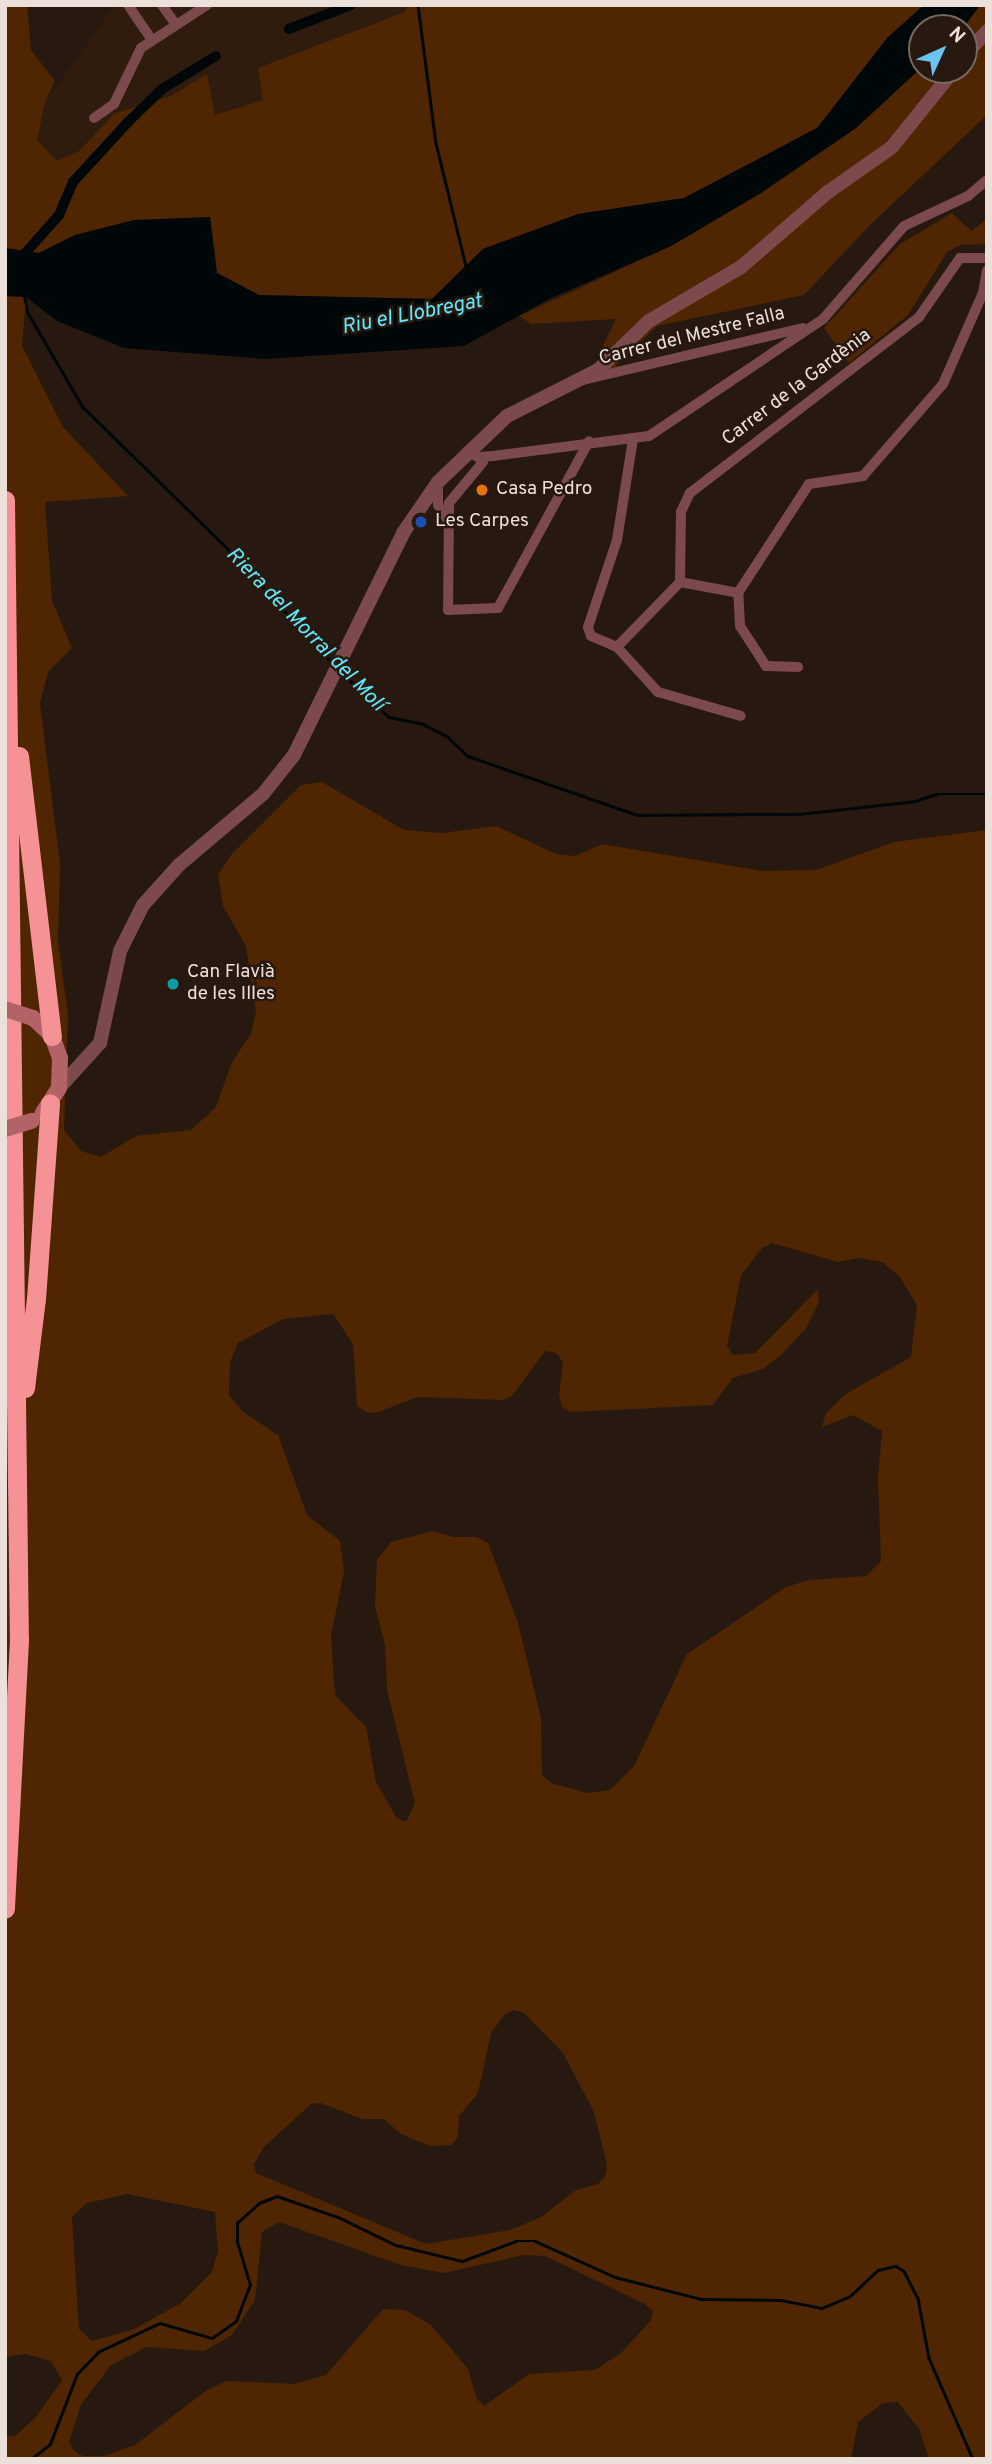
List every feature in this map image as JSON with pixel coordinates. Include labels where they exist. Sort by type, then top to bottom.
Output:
[{"type":"highway","points":[[5,500],[19,1662],[5,1909]]},
{"type":"highway","points":[[9,662],[55,1041]]},
{"type":"highway","points":[[17,1430],[37,1299],[55,1096]]},
{"type":"main road","points":[[5,1009],[33,1018],[55,1041],[55,1096],[33,1121],[5,1129]]},
{"type":"street","points":[[128,5],[152,40]]},
{"type":"street","points":[[162,5],[176,25]]},
{"type":"street","points":[[94,118],[114,104],[141,48],[206,5]]},
{"type":"street","points":[[55,1096],[95,1051],[120,951],[143,905],[179,865],[279,776],[326,696],[371,598],[414,514],[438,482],[467,451],[507,416],[581,380],[612,358],[649,321],[741,267],[828,192],[892,147],[943,84]]},
{"type":"street","points":[[449,470],[488,459],[589,441],[649,436],[834,308],[904,226],[968,196],[987,180]]},
{"type":"street","name":"Carrer de la Gardènia","points":[[680,582],[681,512],[690,493],[919,317],[960,258],[987,258]]},
{"type":"street","points":[[799,667],[766,666],[740,626],[738,593],[809,484],[863,476],[943,384],[983,293],[987,270]]},
{"type":"street","name":"Carrer del Mestre Falla","points":[[581,380],[811,326]]},
{"type":"street","points":[[633,439],[617,540],[588,627],[591,636],[617,648],[658,692],[741,716]]},
{"type":"street","points":[[488,459],[449,503],[447,610],[498,608],[589,441]]},
{"type":"street","points":[[467,451],[488,459]]},
{"type":"street","points":[[438,482],[438,505],[447,519]]},
{"type":"street","points":[[414,514],[438,510],[447,519]]},
{"type":"street","points":[[617,648],[680,582],[738,593]]},
{"type":"street","points":[[55,1041],[71,1056],[83,1054],[102,1031]]},
{"type":"shaded area","points":[[5,5],[27,5],[31,50],[55,81],[45,102],[37,140],[57,161],[79,151],[115,113],[171,96],[207,74],[215,115],[263,100],[258,68],[405,12],[408,5],[924,5],[914,14],[908,14],[908,19],[888,37],[817,128],[684,198],[578,214],[483,249],[432,299],[259,295],[217,273],[210,218],[75,235],[39,253],[5,248]]},
{"type":"shaded area","points":[[115,5],[408,5],[406,12],[264,100],[215,115],[207,74],[171,96],[115,113],[79,151],[57,161],[36,140],[45,102]]},
{"type":"shaded area","points":[[980,5],[987,5],[987,115],[870,225],[804,295],[657,326],[612,370],[600,352],[616,319],[531,324],[519,316],[671,246],[761,193],[856,128],[908,80],[908,84],[978,84],[978,14],[973,14]]},
{"type":"shaded area","points":[[952,213],[971,231],[987,219],[987,244],[960,245],[947,252],[908,315],[849,363],[824,328],[900,244]]},
{"type":"shaded area","points":[[5,296],[26,297],[22,346],[63,427],[128,496],[45,502],[52,601],[72,648],[48,672],[40,703],[60,864],[58,941],[68,1015],[64,1130],[81,1151],[101,1157],[136,1136],[191,1130],[216,1107],[232,1062],[251,1034],[256,1012],[246,946],[223,906],[218,875],[231,855],[301,785],[322,782],[404,830],[442,833],[496,826],[556,854],[575,856],[602,844],[763,871],[816,870],[894,842],[987,830],[987,2459],[929,2459],[919,2429],[898,2402],[883,2403],[858,2422],[851,2459],[5,2459],[5,2435],[14,2437],[36,2417],[62,2380],[51,2361],[25,2354],[5,2357]],"holes":[[[772,1243],[838,1262],[859,1258],[882,1262],[899,1276],[917,1305],[911,1357],[846,1394],[826,1413],[822,1427],[853,1415],[882,1431],[878,1478],[881,1561],[866,1576],[809,1580],[786,1587],[687,1654],[634,1766],[610,1790],[587,1793],[551,1783],[542,1775],[541,1718],[518,1623],[488,1543],[477,1537],[454,1537],[432,1531],[391,1542],[377,1560],[375,1606],[385,1645],[387,1690],[415,1803],[406,1822],[396,1817],[376,1782],[366,1727],[335,1695],[331,1636],[344,1572],[340,1541],[307,1515],[278,1435],[243,1412],[229,1395],[230,1362],[238,1343],[283,1319],[333,1314],[353,1344],[357,1406],[366,1412],[376,1413],[417,1397],[503,1400],[512,1396],[545,1351],[556,1353],[563,1362],[559,1395],[562,1407],[571,1412],[713,1405],[733,1378],[763,1369],[781,1355],[807,1327],[819,1301],[818,1289],[755,1353],[733,1355],[727,1346],[741,1275],[762,1248]],[[514,2010],[524,2013],[563,2053],[594,2112],[607,2165],[605,2177],[598,2184],[576,2190],[541,2217],[510,2230],[426,2244],[256,2173],[254,2164],[264,2147],[311,2104],[321,2103],[362,2119],[384,2119],[401,2134],[430,2146],[451,2145],[458,2137],[459,2116],[478,2093],[491,2033],[505,2014]],[[127,2194],[215,2212],[218,2252],[211,2273],[181,2303],[134,2329],[92,2341],[79,2329],[72,2217],[87,2203]],[[279,2222],[401,2265],[444,2273],[524,2255],[545,2256],[645,2304],[653,2311],[651,2320],[621,2353],[595,2370],[529,2374],[484,2406],[477,2399],[468,2369],[431,2325],[405,2310],[383,2309],[326,2375],[294,2384],[226,2381],[207,2390],[135,2445],[104,2456],[83,2456],[74,2451],[69,2442],[81,2405],[111,2365],[147,2347],[204,2351],[232,2335],[255,2300],[262,2232]]]},
{"type":"water","points":[[924,5],[980,5],[973,14],[914,14]]},
{"type":"water","name":"Riu el Llobregat","points":[[908,19],[908,80],[856,128],[761,193],[671,246],[549,299],[464,346],[265,359],[124,348],[57,321],[26,297],[5,296],[5,248],[39,253],[75,235],[134,220],[210,217],[217,273],[259,295],[432,299],[483,249],[578,214],[684,198],[817,128],[888,37]]},
{"type":"waterway","points":[[289,29],[351,5]]},
{"type":"waterway","points":[[418,5],[436,143],[466,266]]},
{"type":"waterway","points":[[20,259],[59,215],[73,182],[128,122],[162,89],[216,56]]},
{"type":"waterway","name":"Riera del Morral del Molí","points":[[24,294],[28,313],[83,407],[229,550],[333,664]]},
{"type":"waterway","name":"Riera del Morral del Molí","points":[[340,671],[389,717],[421,723],[448,737],[468,756],[637,815],[799,814],[915,801],[937,794],[987,794]]},
{"type":"waterway","points":[[31,2459],[50,2444],[77,2374],[98,2352],[160,2323],[212,2338],[236,2321],[250,2285],[237,2242],[237,2223],[259,2203],[277,2196],[338,2217],[396,2245],[462,2261],[516,2241],[535,2241],[615,2277],[701,2299],[781,2300],[822,2308],[850,2296],[878,2270],[896,2266],[904,2271],[918,2298],[929,2358],[973,2459]]},
{"type":"place","name":"Casa Pedro","points":[[482,490]]},
{"type":"place","name":"Les Carpes","points":[[421,522]]},
{"type":"place","name":"Can Flavià de les Illes","points":[[173,984]]}]
